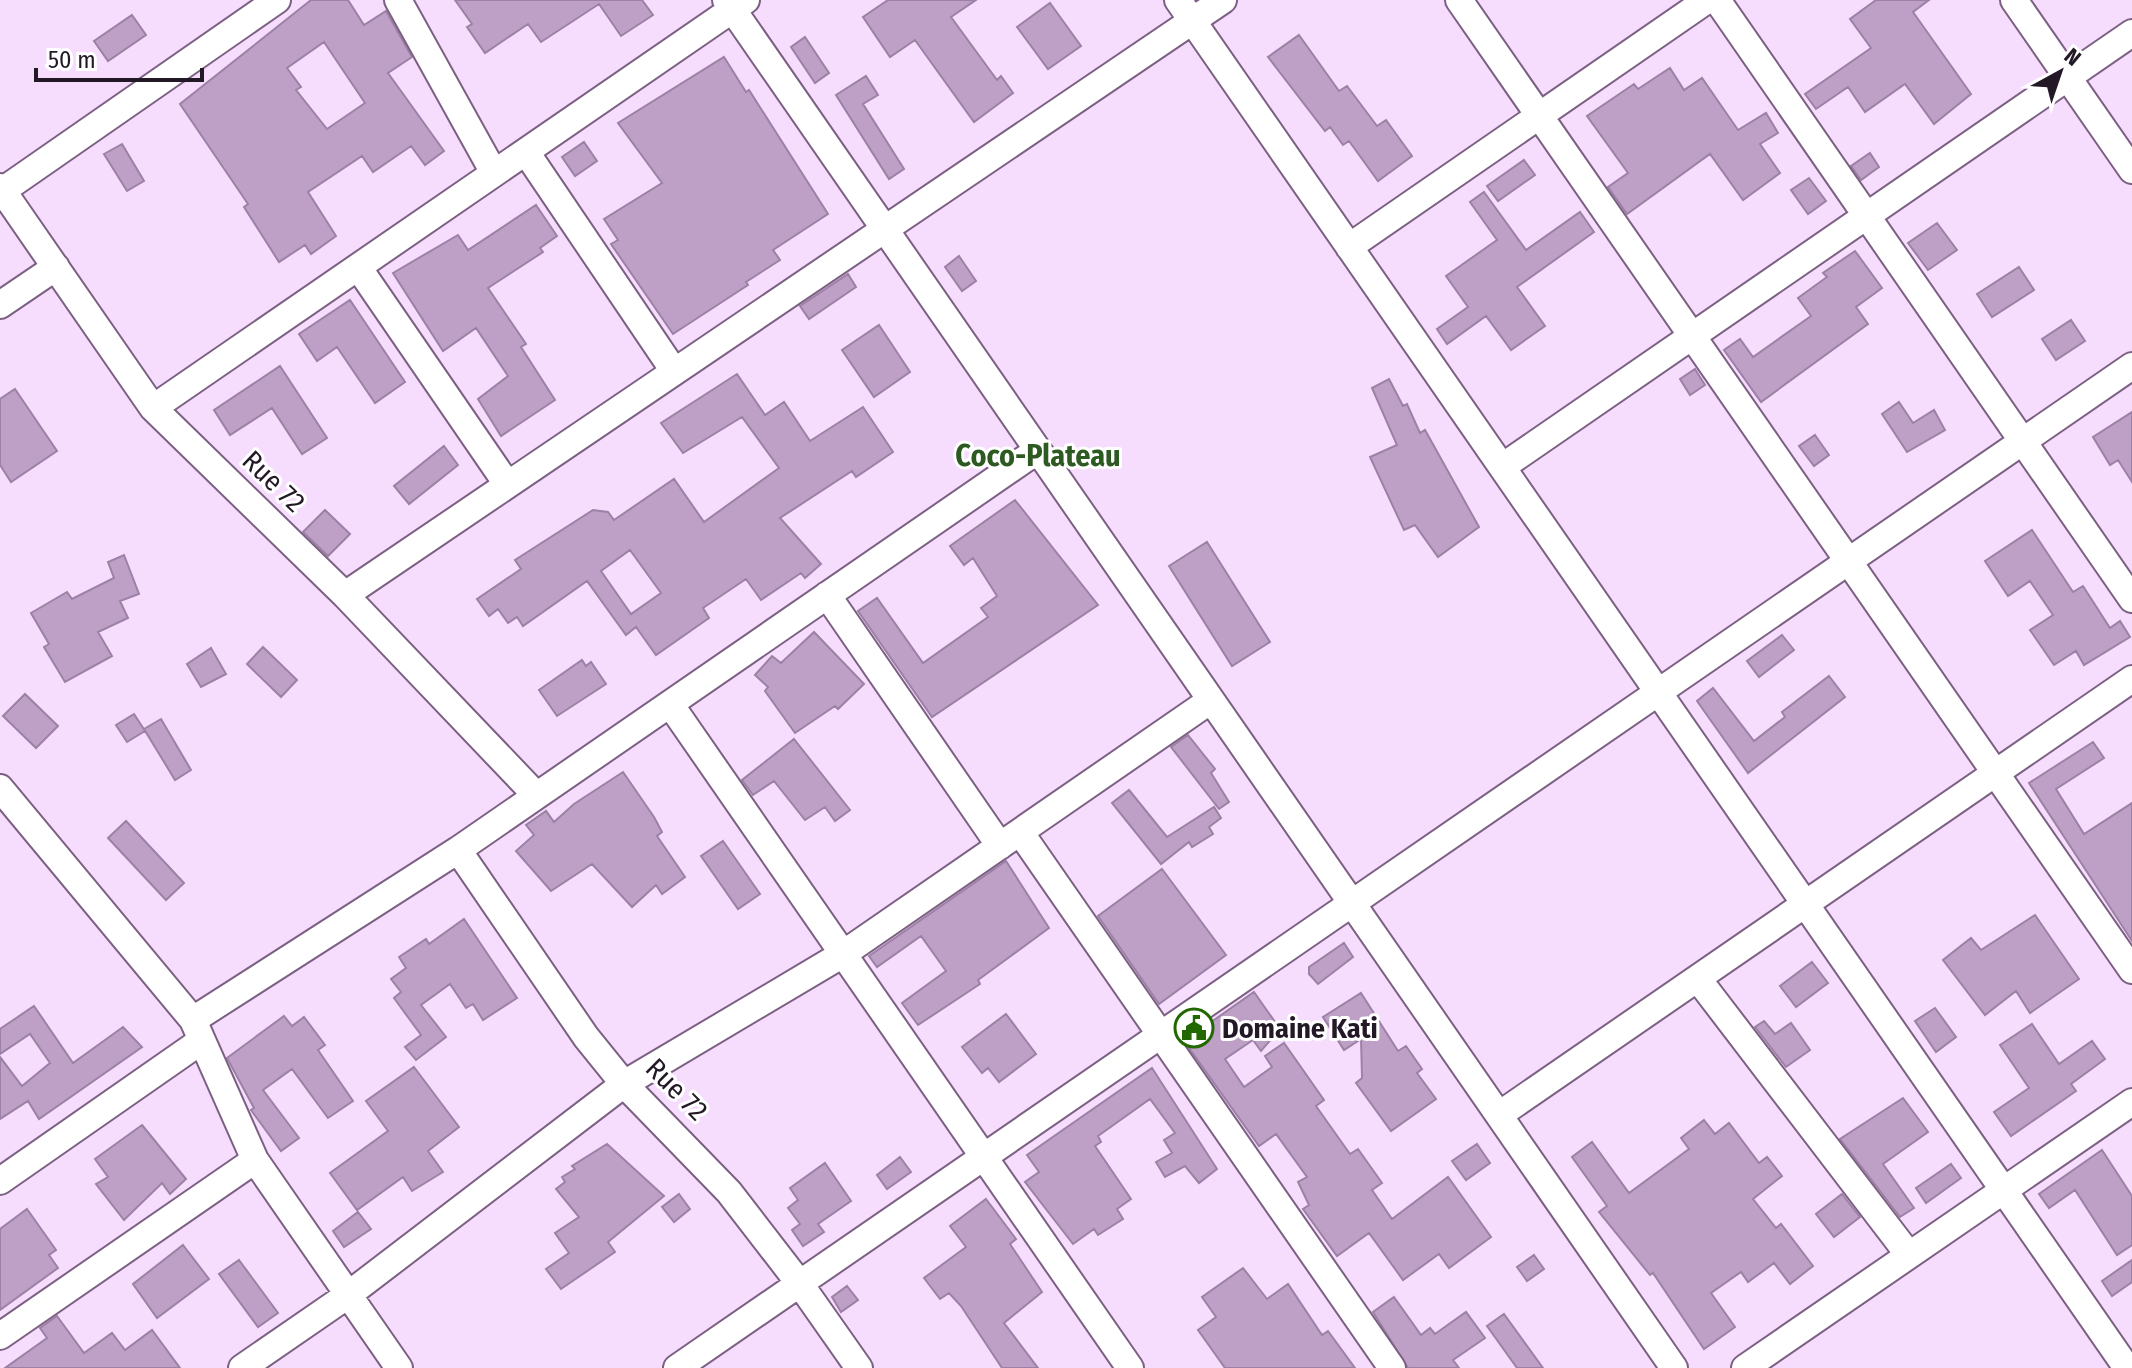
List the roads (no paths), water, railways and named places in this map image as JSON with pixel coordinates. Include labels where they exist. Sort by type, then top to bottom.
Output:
[{"type":"street","points":[[1,189],[277,0]]},
{"type":"street","points":[[398,0],[494,173]]},
{"type":"street","points":[[345,595],[885,229],[1185,10],[1223,0]]},
{"type":"street","points":[[1459,0],[2132,970]]},
{"type":"street","points":[[1349,247],[1707,0]]},
{"type":"street","points":[[1717,0],[2132,599]]},
{"type":"street","points":[[2014,0],[2132,170]]},
{"type":"street","points":[[153,408],[526,152],[735,3],[885,229],[1674,1368]]},
{"type":"street","points":[[1185,10],[2127,1368]]},
{"type":"street","points":[[1502,467],[2132,33]]},
{"type":"street","points":[[526,152],[674,371]]},
{"type":"street","name":"Rue 72","points":[[1,189],[153,408],[345,595],[536,795]]},
{"type":"street","points":[[0,305],[56,267]]},
{"type":"street","points":[[358,267],[507,484]]},
{"type":"street","points":[[677,1368],[2132,366]]},
{"type":"street","points":[[0,1181],[197,1030],[1038,450]]},
{"type":"street","points":[[827,595],[1161,1035],[1392,1368]]},
{"type":"street","points":[[1499,1115],[2132,679]]},
{"type":"street","points":[[242,1368],[348,1295],[624,1084],[843,954],[1211,700]]},
{"type":"street","points":[[670,704],[1130,1368]]},
{"type":"street","points":[[0,788],[197,1030],[255,1160],[399,1368]]},
{"type":"street","name":"Rue 72","points":[[458,850],[586,1037],[624,1084],[701,1159],[800,1284],[859,1368]]},
{"type":"street","points":[[1698,979],[1909,1255]]},
{"type":"street","points":[[1745,1368],[2132,1102]]},
{"type":"street","points":[[0,1336],[255,1160]]},
{"type":"place","name":"Domaine Kati","points":[[1194,1028]]},
{"type":"district","name":"Coco-Plateau","points":[[1038,456]]}]
